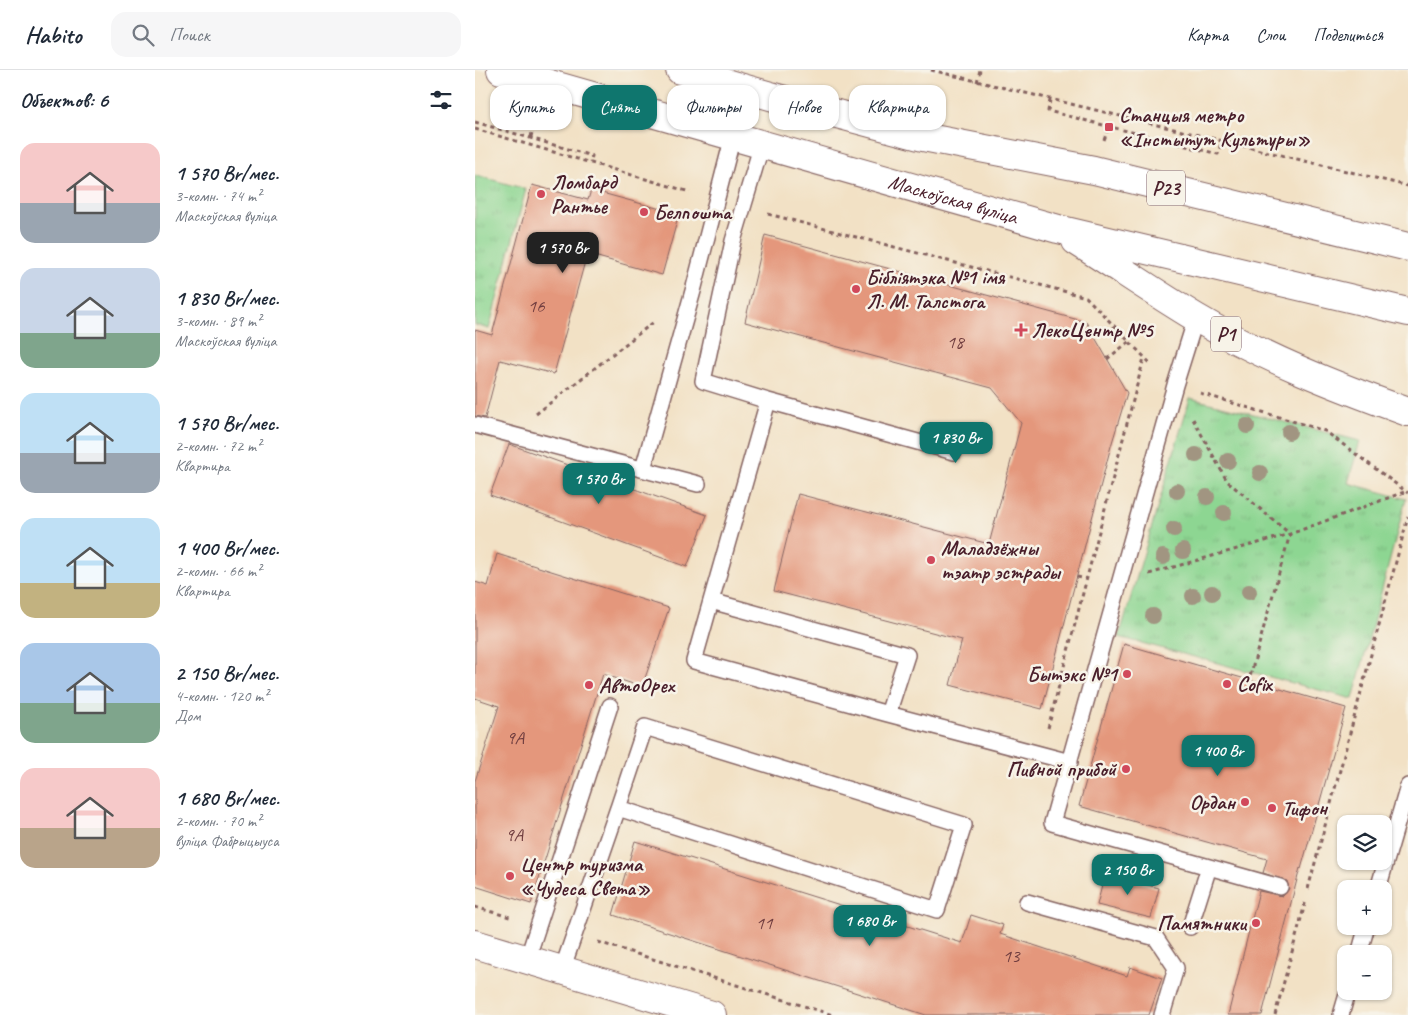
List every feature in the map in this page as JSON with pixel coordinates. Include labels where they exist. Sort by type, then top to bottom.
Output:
[{"type":"main road","name":"Маскоўская вуліца","points":[[501,70],[1058,229],[1408,312]]},
{"type":"main road","name":"Р23","points":[[680,70],[923,137],[1094,170],[1408,247]]},
{"type":"main road","name":"Р1","points":[[1058,229],[1196,318],[1266,355],[1351,392],[1408,412]]},
{"type":"main road","points":[[475,944],[708,1014]]},
{"type":"lane","points":[[643,469],[693,291],[733,136]]},
{"type":"lane","points":[[762,144],[733,242],[703,381],[767,401],[954,452]]},
{"type":"lane","points":[[1196,318],[1175,385],[1052,823],[1280,887]]},
{"type":"lane","points":[[767,401],[694,660],[1070,762]]},
{"type":"lane","points":[[475,425],[698,484]]},
{"type":"lane","points":[[711,601],[907,655],[888,714]]},
{"type":"lane","points":[[527,960],[610,706]]},
{"type":"lane","points":[[562,970],[645,727],[964,825],[937,910],[618,808]]},
{"type":"lane","points":[[1381,880],[1408,786]]},
{"type":"lane","points":[[1190,927],[1209,867]]},
{"type":"lane","points":[[1027,902],[1156,938],[1176,968],[1162,1015]]},
{"type":"lane","points":[[1341,1015],[1345,1000]]},
{"type":"path","points":[[931,70],[1408,186]]},
{"type":"path","points":[[977,82],[980,70]]},
{"type":"path","points":[[1049,100],[1048,111],[1218,154],[1222,140]]},
{"type":"path","points":[[475,122],[592,156],[591,162]]},
{"type":"path","points":[[475,129],[717,200]]},
{"type":"path","points":[[743,207],[1086,296],[1144,358],[1175,385],[1227,481],[1291,534]]},
{"type":"path","points":[[510,434],[693,291]]},
{"type":"path","points":[[1107,359],[1130,341]]},
{"type":"path","points":[[1041,754],[1144,358]]},
{"type":"path","points":[[1175,385],[1325,431],[1407,492]]},
{"type":"path","points":[[1077,577],[1119,582],[1291,534],[1407,492]]},
{"type":"path","points":[[1275,1015],[1408,517]]},
{"type":"path","points":[[1249,680],[1291,534]]},
{"type":"path","points":[[1301,878],[1311,881]]},
{"type":"path","points":[[475,907],[538,925]]},
{"type":"path","points":[[574,935],[833,1015]]},
{"type":"green space","points":[[475,175],[526,189],[489,329],[475,325]]},
{"type":"green space","points":[[1190,398],[1360,441],[1348,483],[1406,499],[1353,699],[1119,637]]},
{"type":"building","points":[[532,185],[588,200],[591,190],[679,214],[662,275],[587,254],[554,374],[500,360],[485,418],[475,416],[475,330],[492,335]]},
{"type":"building","points":[[765,235],[1086,322],[1127,393],[1111,446],[1042,709],[950,685],[962,640],[774,591],[798,494],[989,544],[1021,423],[992,388],[745,322]]},
{"type":"building","points":[[509,444],[707,515],[687,567],[490,495]]},
{"type":"building","points":[[497,554],[669,608],[642,687],[603,674],[531,904],[475,886],[475,781],[499,706],[475,698],[475,582],[488,586]]},
{"type":"building","points":[[1124,644],[1346,708],[1300,868],[1262,1015],[1228,1015],[1259,891],[1283,896],[1289,889],[1287,881],[1263,873],[1267,859],[1079,806]]},
{"type":"building","points":[[635,841],[962,943],[971,915],[1003,925],[1000,934],[1127,976],[1130,967],[1162,978],[1149,1015],[926,1015],[613,915]]},
{"type":"building","points":[[1105,874],[1159,888],[1151,918],[1097,905]]},
{"type":"place","name":"Станцыя метро «Інстытут Культуры»","points":[[1109,127]]},
{"type":"place","name":"Ломбард Рантье","points":[[541,194]]},
{"type":"place","name":"Белпошта","points":[[644,212]]},
{"type":"place","name":"Бібліятэка №1 імя Л. М. Талстога","points":[[856,289]]},
{"type":"place","name":"ЛекоЦентр №5","points":[[1021,330]]},
{"type":"place","name":"Маладзёжны тэатр эстрады","points":[[931,560]]},
{"type":"place","name":"Бытэкс №1","points":[[1127,674]]},
{"type":"place","name":"Cofix","points":[[1227,684]]},
{"type":"place","name":"АвтоОрех","points":[[589,685]]},
{"type":"place","name":"Пивной прибой","points":[[1126,769]]},
{"type":"place","name":"Ордан","points":[[1245,802]]},
{"type":"place","name":"Тифон","points":[[1272,808]]},
{"type":"place","name":"Центр туризма «Чудеса Света»","points":[[510,876]]},
{"type":"place","name":"Памятники","points":[[1256,923]]}]
